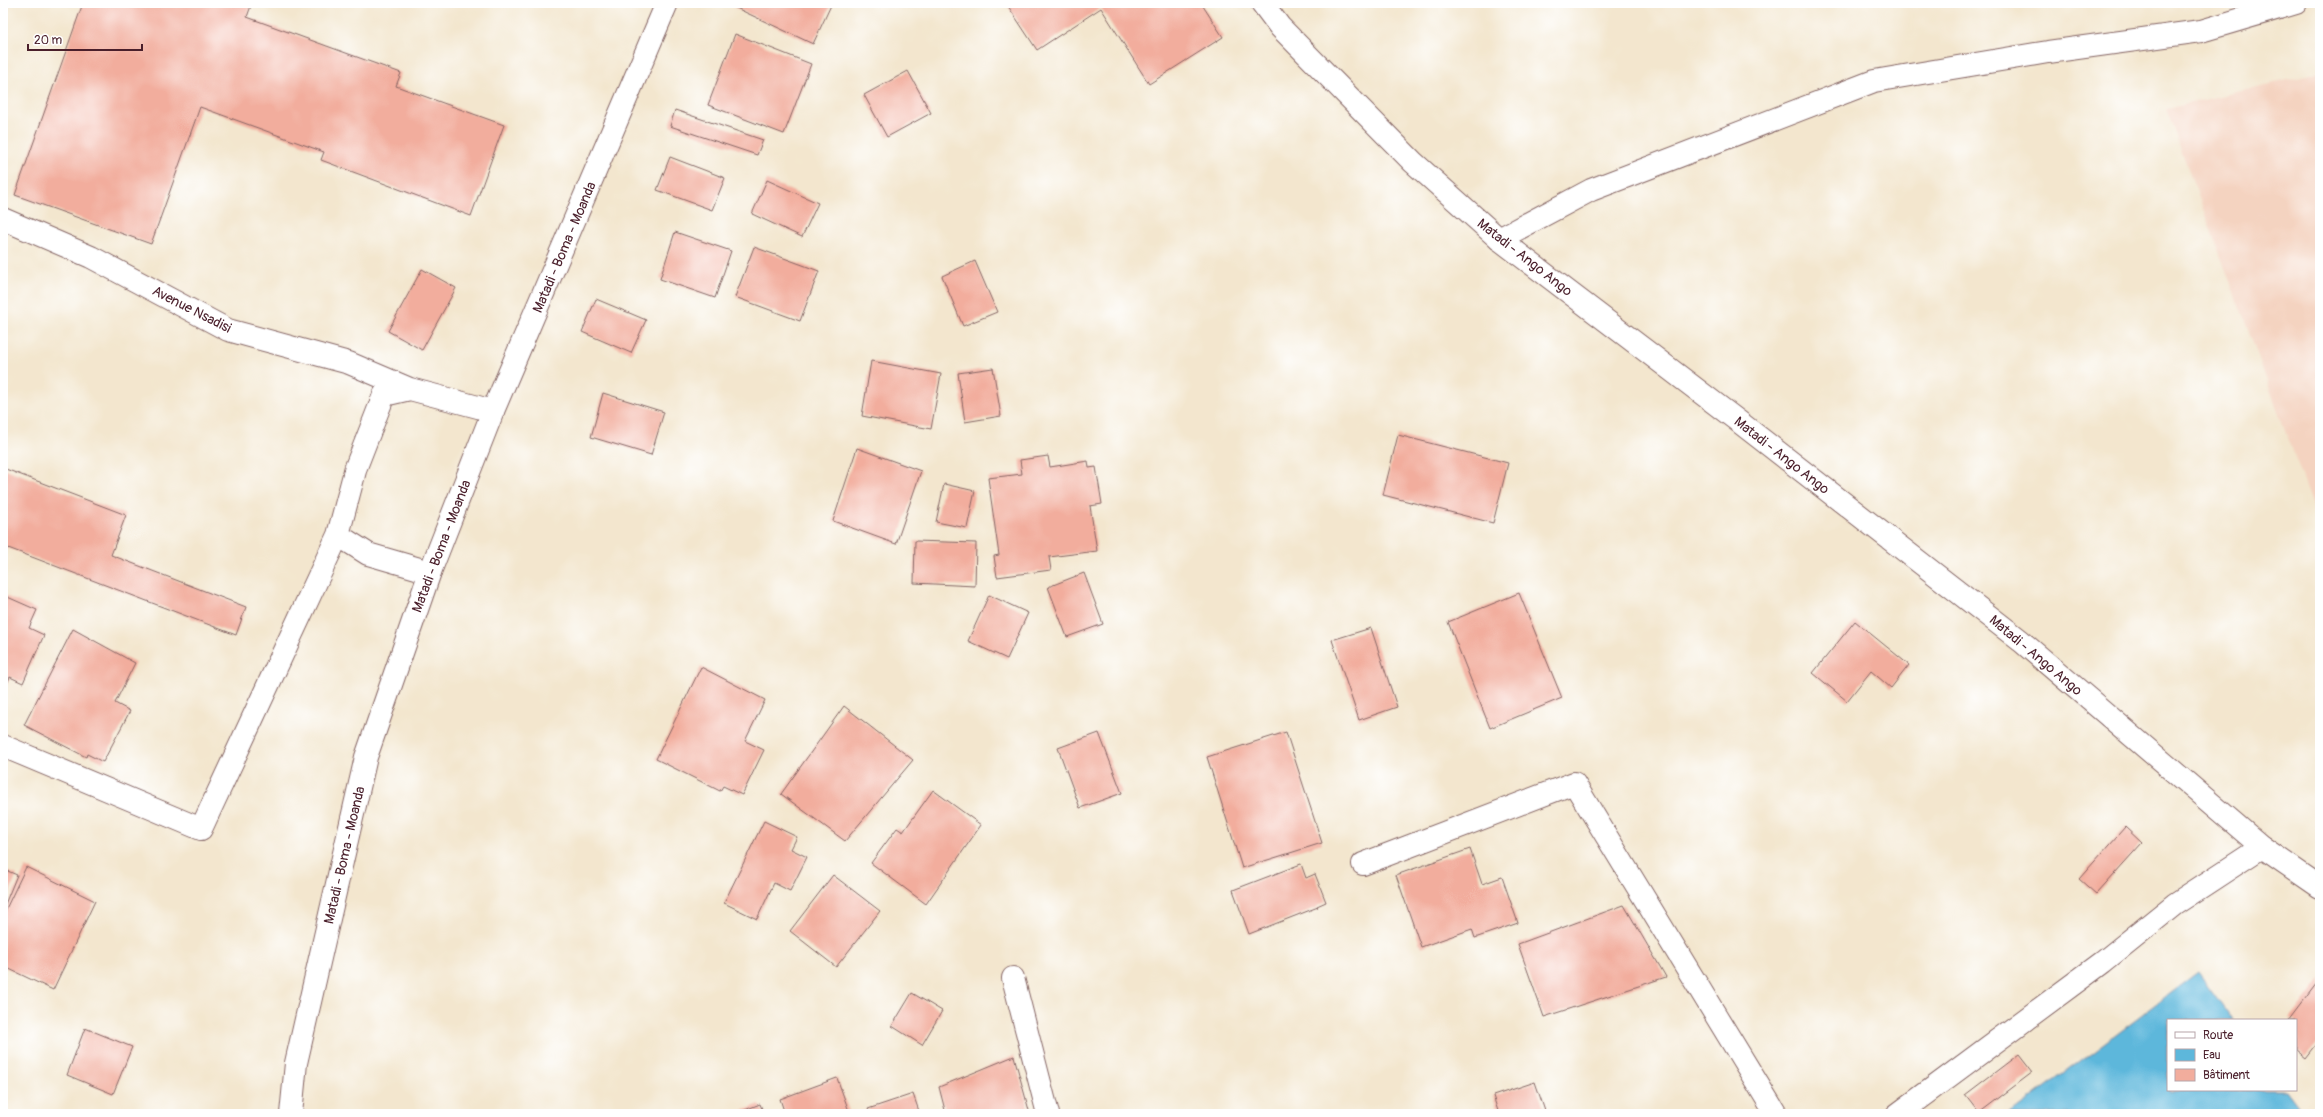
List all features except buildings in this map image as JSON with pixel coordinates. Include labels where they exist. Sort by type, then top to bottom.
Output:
[{"type":"main road","name":"Matadi - Boma - Moanda","points":[[291,1114],[296,1063],[366,757],[430,572],[493,410],[667,3]]},
{"type":"main road","name":"Matadi - Ango Ango","points":[[1262,3],[1280,27],[1413,162],[1498,239],[1738,421],[2021,641],[2262,847],[2320,887]]},
{"type":"main road","points":[[1498,239],[1591,190],[1874,81],[2201,31],[2296,3]]},
{"type":"main road","name":"Avenue Nsadisi","points":[[3,219],[91,257],[228,330],[349,363],[410,389],[493,410]]},
{"type":"main road","name":"Avenue Nsadisi","points":[[338,535],[356,467],[384,396],[410,389]]},
{"type":"main road","points":[[3,746],[201,829],[338,535],[368,554],[430,572]]},
{"type":"main road","points":[[1363,864],[1574,783],[1776,1114]]},
{"type":"main road","points":[[1898,1114],[2103,962],[2175,904],[2262,847]]},
{"type":"main road","points":[[1012,978],[1048,1114]]},
{"type":"shaded area","points":[[2320,72],[2320,524],[2166,109]]},
{"type":"water","points":[[2198,972],[2232,1019],[2167,1019],[2167,1091],[2287,1091],[2304,1114],[2010,1114]]}]
